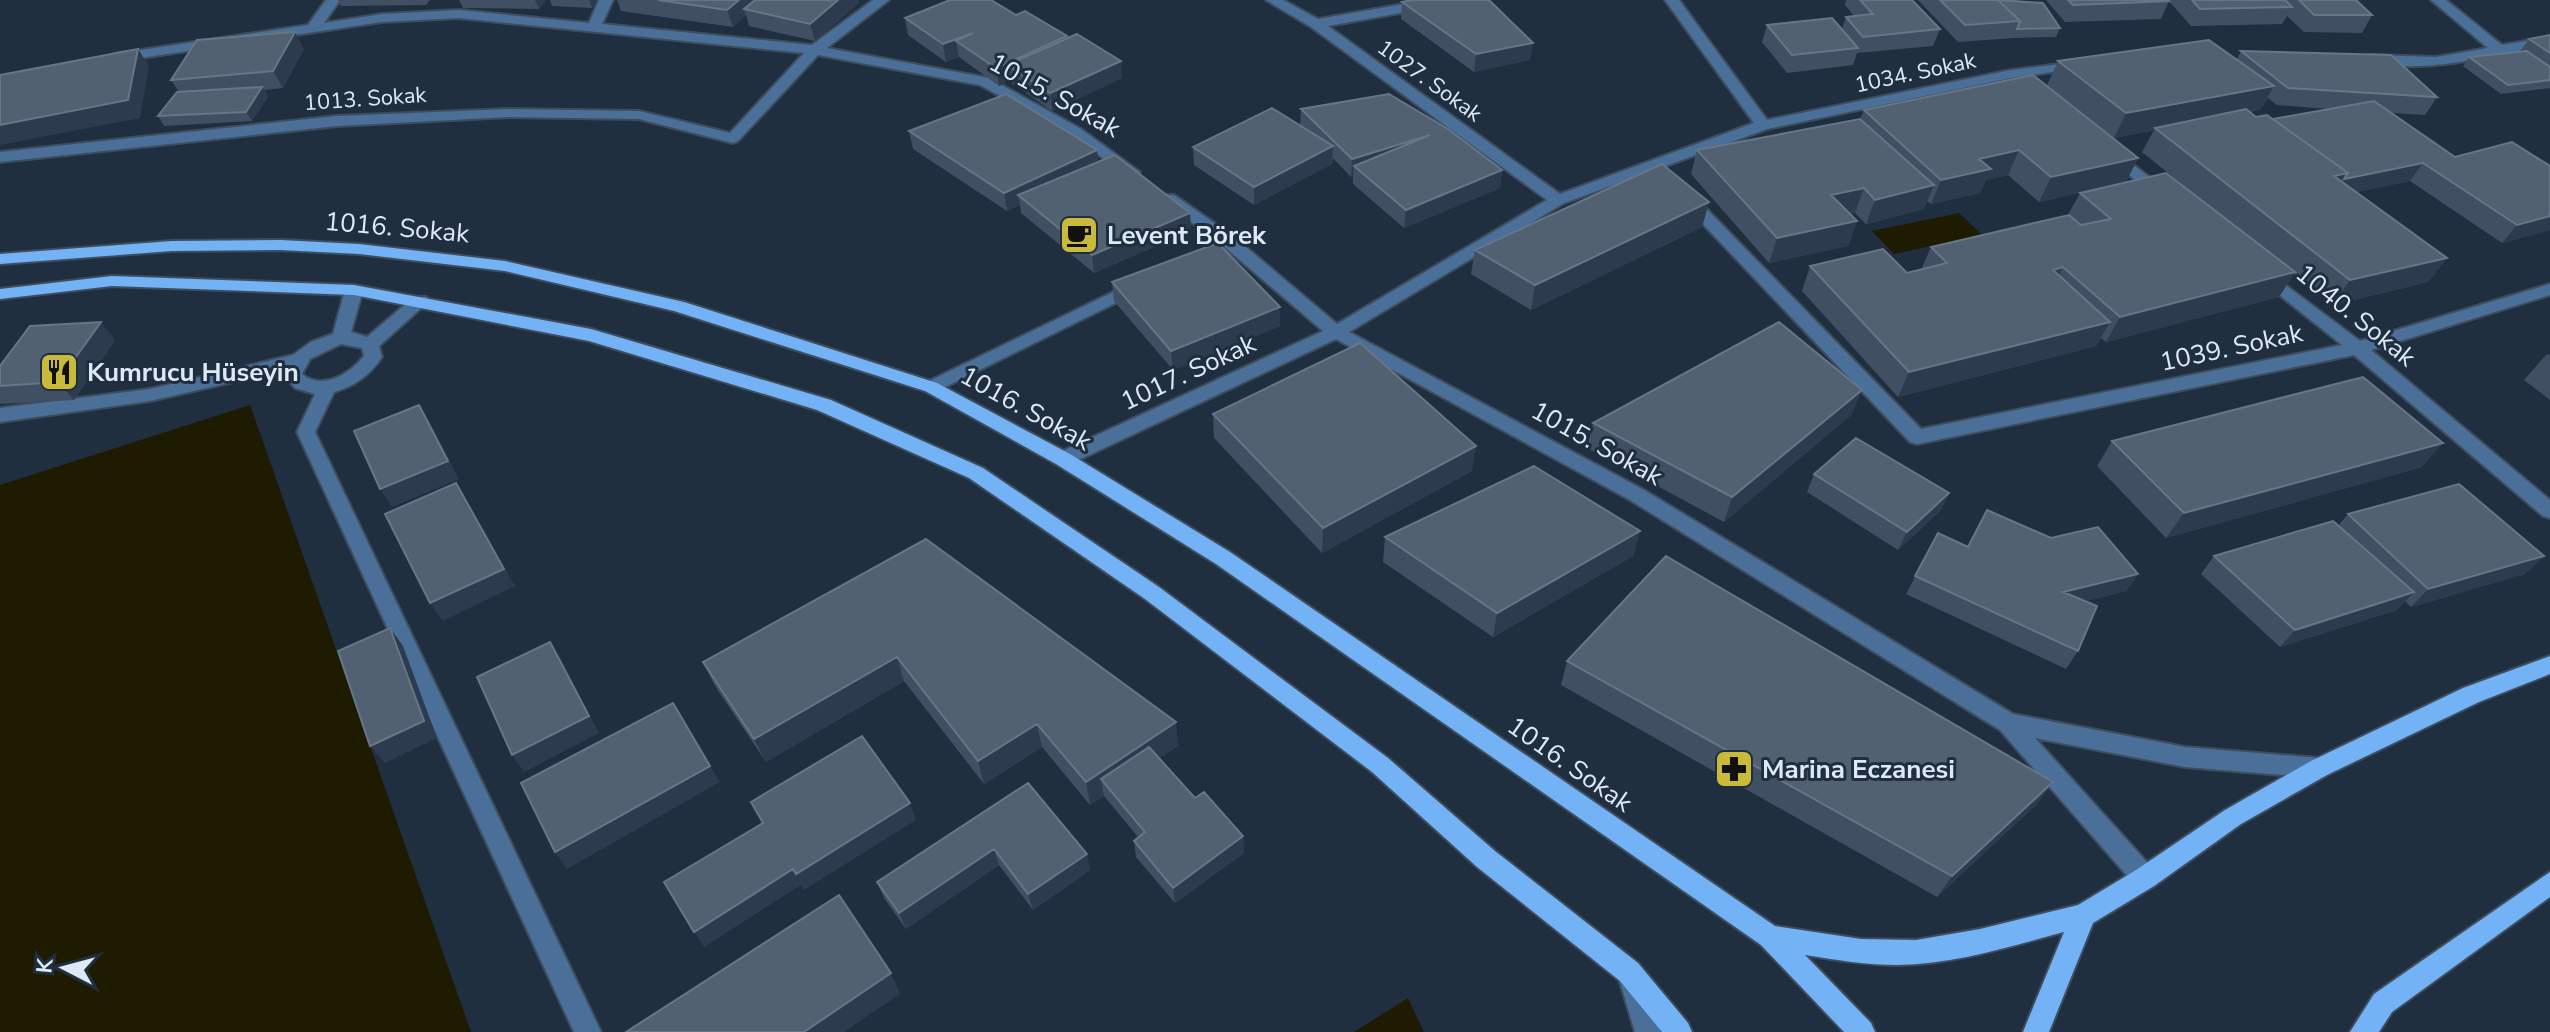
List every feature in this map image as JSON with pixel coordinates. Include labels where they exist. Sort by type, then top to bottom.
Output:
[{"type":"main road","name":"1016. Sokak","points":[[0,259],[172,246],[280,245],[359,249],[505,266],[678,306],[931,387],[1063,459],[1223,558],[1770,937],[1862,1032]]},
{"type":"main road","points":[[0,294],[112,281],[354,290],[591,335],[824,405],[976,473],[1152,593],[1380,765],[1486,859],[1629,972],[1679,1032]]},
{"type":"main road","points":[[1770,937],[1853,950],[1915,952],[1985,941],[2084,915],[2145,878],[2233,817],[2319,768],[2471,695],[2550,665]]},
{"type":"main road","points":[[2363,1032],[2383,1003],[2550,883]]},
{"type":"main road","points":[[2036,1032],[2084,915]]},
{"type":"street","points":[[313,28],[333,0]]},
{"type":"street","points":[[594,26],[606,0]]},
{"type":"street","points":[[815,50],[882,0]]},
{"type":"street","name":"1027. Sokak","points":[[1273,0],[1316,24],[1558,200]]},
{"type":"street","points":[[1316,24],[1450,0]]},
{"type":"street","points":[[1672,0],[1763,125]]},
{"type":"street","points":[[2438,0],[2502,52]]},
{"type":"street","name":"1015. Sokak","points":[[101,61],[382,18],[459,14],[815,50],[984,81],[1076,132],[1336,332],[1637,495],[2008,723],[2145,878]]},
{"type":"street","points":[[2349,58],[2436,61],[2502,52],[2550,41]]},
{"type":"street","name":"1013. Sokak","points":[[0,157],[337,121],[509,113],[639,115],[733,138],[815,50]]},
{"type":"street","name":"1034. Sokak","points":[[1336,332],[1558,200],[1666,176],[1763,125],[2011,74],[2100,61]]},
{"type":"street","points":[[2011,74],[2036,94]]},
{"type":"street","points":[[2098,142],[2172,201]]},
{"type":"street","name":"1039. Sokak","points":[[1666,176],[1917,437],[2357,348],[2550,289]]},
{"type":"street","name":"1040. Sokak","points":[[2246,260],[2357,348],[2550,511]]},
{"type":"street","points":[[931,387],[1157,275]]},
{"type":"street","points":[[341,338],[354,290]]},
{"type":"street","points":[[370,344],[420,301]]},
{"type":"street","name":"1017. Sokak","points":[[1063,459],[1336,332]]},
{"type":"street","points":[[0,415],[87,407],[256,373],[298,360],[317,346],[341,338],[353,338],[370,344]]},
{"type":"street","points":[[298,360],[293,376],[298,382],[306,386],[328,386],[347,381],[368,365],[373,357],[370,344]]},
{"type":"street","points":[[328,386],[306,432],[588,1032]]},
{"type":"street","points":[[2008,723],[2185,757],[2319,768]]},
{"type":"street","points":[[1629,972],[1648,1032]]},
{"type":"shaded area","points":[[1959,213],[1982,235],[1894,254],[1872,231]]},
{"type":"shaded area","points":[[250,405],[471,1032],[0,1032],[0,485]]},
{"type":"shaded area","points":[[1408,998],[1424,1032],[1354,1032]]},
{"type":"building","points":[[658,0],[739,0],[727,10]]},
{"type":"building","points":[[755,0],[838,0],[810,24],[744,9]]},
{"type":"building","points":[[950,0],[991,0],[1016,15],[1025,11],[1067,36],[996,68],[956,41],[973,33],[943,44],[905,18]]},
{"type":"building","points":[[1489,0],[1533,43],[1476,54],[1402,2]]},
{"type":"building","points":[[1860,0],[1912,0],[1940,29],[1863,37],[1846,17],[1873,14]]},
{"type":"building","points":[[1940,0],[1998,0],[2020,21],[1965,25]]},
{"type":"building","points":[[1998,0],[2043,3],[2060,28],[2017,29],[2020,21]]},
{"type":"building","points":[[2068,0],[2168,0],[2169,1],[2073,5]]},
{"type":"building","points":[[2192,0],[2285,0],[2292,7],[2200,9]]},
{"type":"building","points":[[2299,0],[2356,0],[2372,15],[2314,15]]},
{"type":"building","points":[[1832,18],[1858,48],[1792,55],[1767,25]]},
{"type":"building","points":[[295,32],[273,71],[171,80],[197,40]]},
{"type":"building","points":[[1077,34],[1121,61],[1050,93],[1007,65]]},
{"type":"building","points":[[2550,35],[2550,53],[2529,39]]},
{"type":"building","points":[[2209,40],[2274,86],[2126,113],[2058,61]]},
{"type":"building","points":[[138,49],[128,100],[0,125],[0,75]]},
{"type":"building","points":[[2241,51],[2391,55],[2437,97],[2288,88]]},
{"type":"building","points":[[2527,51],[2550,67],[2550,80],[2508,85],[2469,57]]},
{"type":"building","points":[[2033,75],[2138,158],[2051,177],[2019,150],[1979,159],[1991,169],[1941,180],[1864,110]]},
{"type":"building","points":[[262,87],[246,112],[158,116],[177,92]]},
{"type":"building","points":[[1006,94],[1097,150],[1004,193],[909,131]]},
{"type":"building","points":[[1389,94],[1448,129],[1502,170],[1406,210],[1354,166],[1430,135],[1352,159],[1301,109]]},
{"type":"building","points":[[2374,101],[2455,157],[2512,142],[2550,166],[2550,216],[2517,225],[2423,163],[2344,179],[2348,173],[2273,119]]},
{"type":"building","points":[[1272,108],[1333,146],[1254,187],[1193,147]]},
{"type":"building","points":[[2246,109],[2256,117],[2267,115],[2348,173],[2334,176],[2447,258],[2350,280],[2155,128]]},
{"type":"building","points":[[1860,119],[1934,185],[1875,200],[1864,188],[1831,195],[1857,221],[1777,238],[1697,150]]},
{"type":"building","points":[[1115,155],[1190,213],[1092,255],[1018,195]]},
{"type":"building","points":[[1662,164],[1709,202],[1535,285],[1475,250]]},
{"type":"building","points":[[2166,173],[2295,272],[2120,317],[2063,267],[2053,270],[2110,322],[1909,372],[1810,266],[1883,249],[1907,273],[1947,263],[1931,247],[2069,215],[2081,225],[2111,219],[2080,193]]},
{"type":"building","points":[[1218,243],[1280,307],[1171,351],[1112,282]]},
{"type":"building","points":[[101,322],[58,382],[0,386],[0,366],[30,326]]},
{"type":"building","points":[[1779,322],[1862,390],[1732,497],[1593,423]]},
{"type":"building","points":[[1360,343],[1476,446],[1323,528],[1213,414]]},
{"type":"building","points":[[2363,377],[2443,443],[2184,513],[2112,441]]},
{"type":"building","points":[[419,405],[448,461],[380,489],[354,431]]},
{"type":"building","points":[[1856,438],[1949,493],[1907,532],[1814,474]]},
{"type":"building","points":[[1534,466],[1640,531],[1497,613],[1385,537]]},
{"type":"building","points":[[456,483],[504,569],[430,603],[385,514]]},
{"type":"building","points":[[2459,484],[2544,556],[2428,589],[2348,514]]},
{"type":"building","points":[[1987,510],[2051,538],[2098,527],[2138,574],[2063,592],[2097,606],[2078,651],[1915,576],[1938,533],[1968,547]]},
{"type":"building","points":[[2333,521],[2414,592],[2295,630],[2214,556]]},
{"type":"building","points":[[926,539],[1176,722],[1086,782],[1037,724],[978,761],[897,657],[754,739],[703,662]]},
{"type":"building","points":[[1666,556],[2053,782],[1952,876],[1567,661]]},
{"type":"building","points":[[390,628],[424,721],[370,746],[338,651]]},
{"type":"building","points":[[550,642],[589,716],[512,755],[477,677]]},
{"type":"building","points":[[673,703],[710,766],[555,852],[521,783]]},
{"type":"building","points":[[862,736],[910,803],[796,874],[793,869],[694,932],[664,882],[763,823],[751,802]]},
{"type":"building","points":[[1149,747],[1195,798],[1204,792],[1243,836],[1173,888],[1134,841],[1145,832],[1101,779]]},
{"type":"building","points":[[1028,783],[1087,854],[1028,894],[994,849],[899,913],[877,882]]},
{"type":"building","points":[[839,895],[891,973],[804,1032],[626,1032]]},
{"type":"place","name":"Levent Börek","points":[[1079,235]]},
{"type":"place","name":"Kumrucu Hüseyin","points":[[59,372]]},
{"type":"place","name":"Marina Eczanesi","points":[[1734,769]]}]
